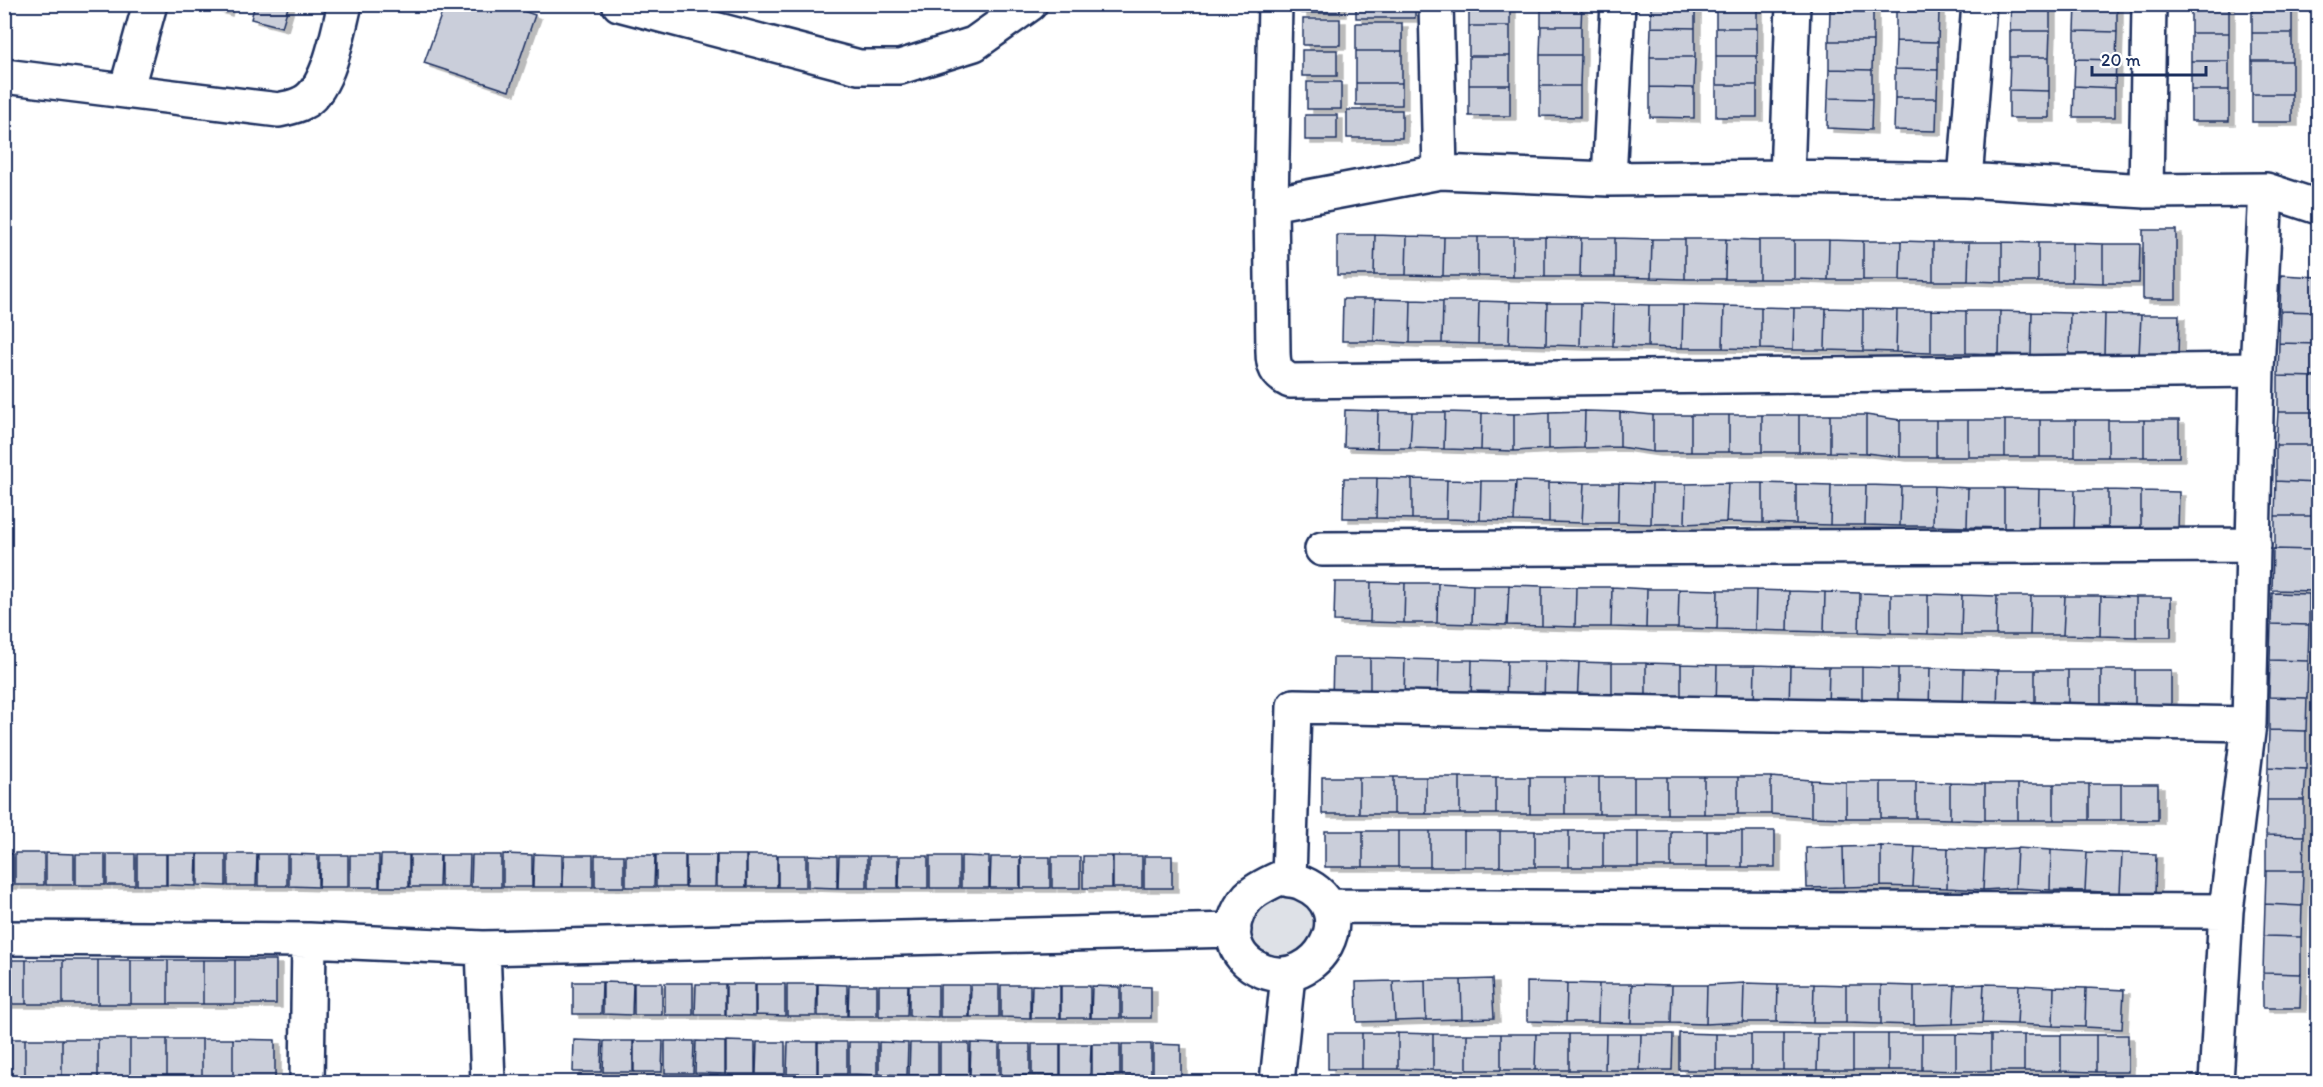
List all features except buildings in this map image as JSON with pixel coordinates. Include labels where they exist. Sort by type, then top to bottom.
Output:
[{"type":"street","points":[[126,91],[150,4]]},
{"type":"street","points":[[4,76],[279,110],[304,103],[320,86],[330,62],[345,4]]},
{"type":"street","points":[[619,4],[859,67],[900,67],[974,44],[1030,4]]},
{"type":"street","points":[[1275,4],[1271,204],[1273,365],[1280,376],[1290,381],[2257,370]]},
{"type":"street","points":[[1436,4],[1440,172]]},
{"type":"street","points":[[1609,179],[1618,4]]},
{"type":"street","points":[[1787,177],[1793,4]]},
{"type":"street","points":[[1965,180],[1979,4]]},
{"type":"street","points":[[2146,191],[2149,4]]},
{"type":"street","points":[[1271,204],[1440,172],[1609,179],[1787,177],[1965,180],[2146,191],[2266,190],[2319,207]]},
{"type":"street","points":[[2216,1083],[2226,911],[2249,724],[2257,370],[2266,190]]},
{"type":"street","points":[[1322,549],[2254,545]]},
{"type":"street","points":[[1289,880],[1294,706],[2249,724]]},
{"type":"street","points":[[1280,878],[1289,880],[1314,890],[1326,900],[1332,914],[1332,922],[1325,947],[1306,967],[1288,975],[1262,971],[1245,961],[1234,946],[1234,930],[1238,912],[1250,895],[1280,878]]},
{"type":"street","points":[[1329,906],[2226,911]]},
{"type":"street","points":[[4,938],[309,940],[483,948],[1234,930]]},
{"type":"street","points":[[307,1083],[309,940]]},
{"type":"street","points":[[483,948],[488,1083]]},
{"type":"street","points":[[1277,1083],[1288,975]]},
{"type":"shaded area","points":[[1280,878],[1332,914],[1288,975],[1234,930]]}]
